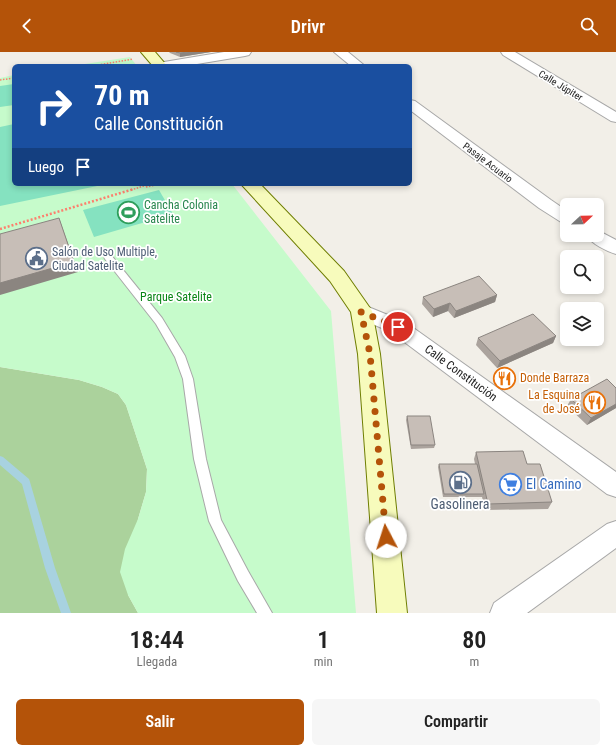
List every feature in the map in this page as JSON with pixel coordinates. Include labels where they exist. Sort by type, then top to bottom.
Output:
[{"type":"main road","points":[[148,52],[158,64]]},
{"type":"main road","points":[[252,186],[337,276],[361,312],[370,354],[392,613]]},
{"type":"street","points":[[176,64],[245,52]]},
{"type":"street","points":[[340,52],[356,64]]},
{"type":"street","name":"Calle Júpiter","points":[[507,52],[616,118]]},
{"type":"street","name":"Pasaje Acuario","points":[[412,105],[560,214]]},
{"type":"street","points":[[604,241],[616,248]]},
{"type":"street","name":"Calle Constitución","points":[[361,312],[398,327],[616,486]]},
{"type":"street","points":[[504,613],[616,533]]},
{"type":"lane","points":[[108,257],[159,321],[180,356],[188,379],[200,460],[215,521],[243,576],[265,613]]},
{"type":"path","points":[[105,64],[135,59]]},
{"type":"path","points":[[0,80],[12,78]]},
{"type":"path","points":[[0,229],[144,186],[154,186]]},
{"type":"green space","points":[[130,57],[135,64],[85,64]]},
{"type":"green space","name":"Parque Satelite","points":[[12,75],[12,186],[234,186],[331,311],[356,613],[138,613],[128,595],[120,572],[125,549],[138,519],[146,492],[147,469],[126,405],[118,394],[79,380],[0,367],[0,78]]},
{"type":"green space","points":[[12,84],[12,105],[0,107],[0,86]]},
{"type":"green space","points":[[12,124],[12,186],[97,186],[0,206],[0,127]]},
{"type":"green space","name":"Cancha Colonia Satelite","points":[[159,190],[173,214],[94,237],[83,210]]},
{"type":"green space","points":[[0,367],[79,380],[118,394],[126,405],[147,469],[146,492],[138,519],[128,595],[138,613],[0,613]]},
{"type":"building","name":"Salón de Uso Multiple, Ciudad Satelite","points":[[59,218],[74,262],[0,283],[0,234]]},
{"type":"building","points":[[479,276],[497,295],[456,311],[450,303],[434,309],[423,297]]},
{"type":"building","points":[[533,314],[556,336],[500,361],[478,338]]},
{"type":"building","name":"La Esquina de José","points":[[607,379],[616,388],[616,404],[591,418],[571,399]]},
{"type":"building","points":[[407,416],[430,416],[435,445],[411,445]]},
{"type":"building","name":"El Camino","points":[[523,451],[527,464],[540,464],[552,502],[488,504],[476,452]]},
{"type":"building","name":"Gasolinera","points":[[439,464],[477,464],[484,494],[444,494]]},
{"type":"waterway","points":[[0,460],[26,482],[50,568],[66,613]]},
{"type":"place","name":"Cancha Colonia Satelite","points":[[128,212]]},
{"type":"place","name":"Salón de Uso Multiple, Ciudad Satelite","points":[[37,259]]},
{"type":"place","name":"Donde Barraza","points":[[505,378]]},
{"type":"place","name":"La Esquina de José","points":[[595,402]]},
{"type":"place","name":"Gasolinera","points":[[460,482]]},
{"type":"place","name":"El Camino","points":[[510,484]]},
{"type":"route","points":[[386,537],[370,354],[361,312],[398,327]]}]
